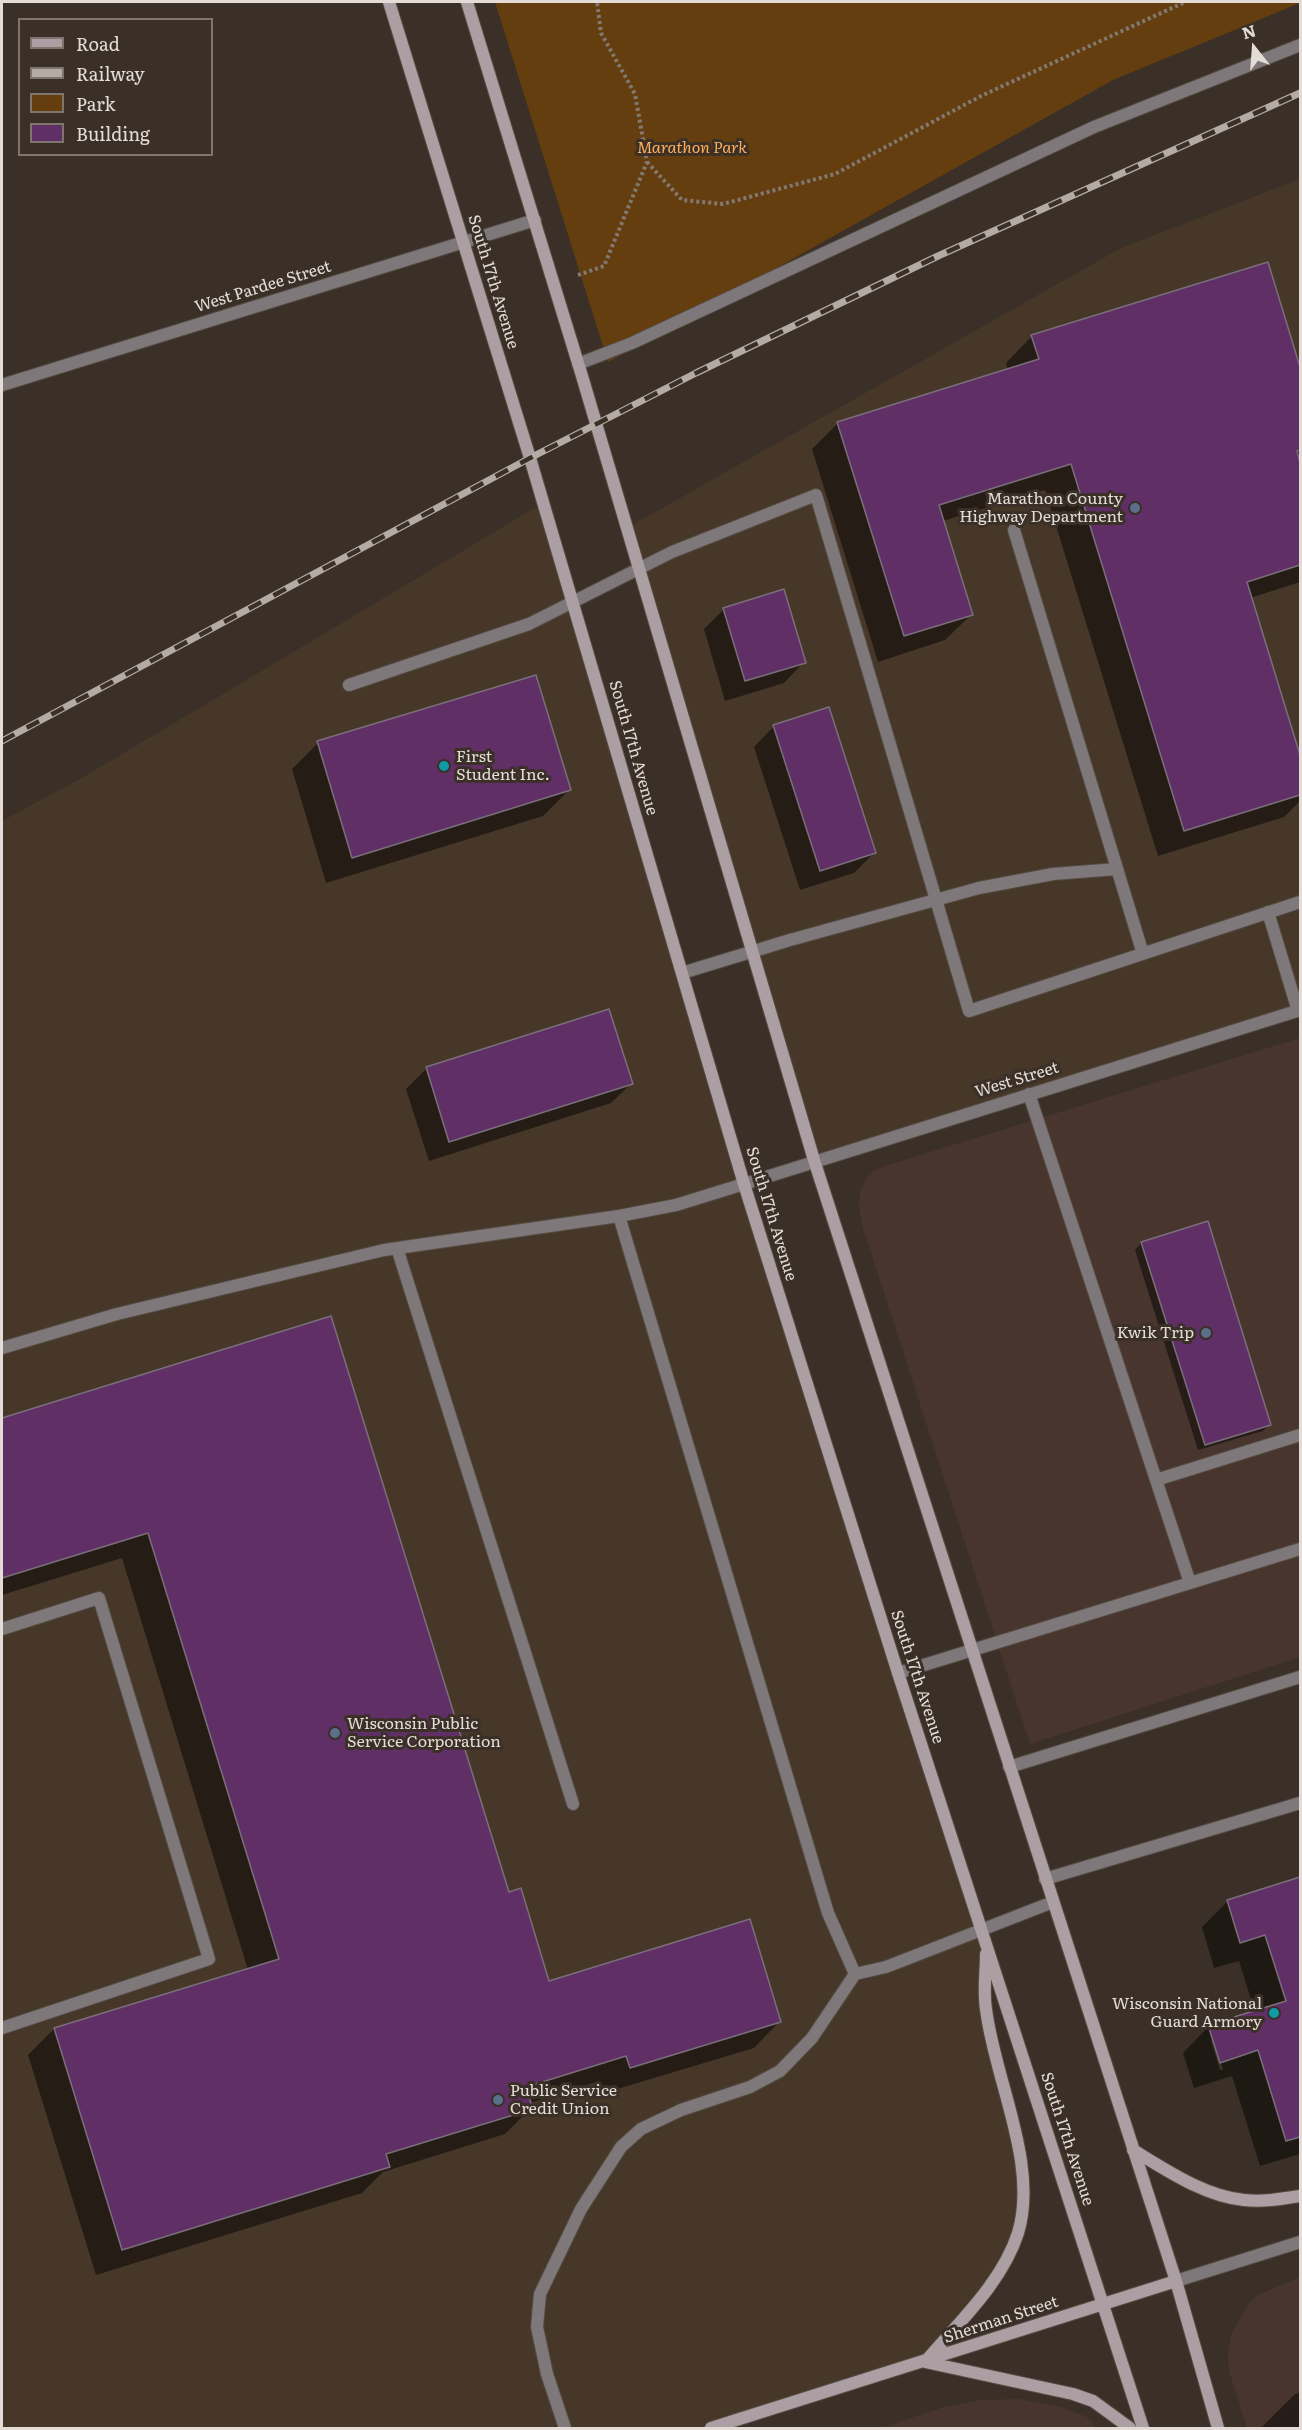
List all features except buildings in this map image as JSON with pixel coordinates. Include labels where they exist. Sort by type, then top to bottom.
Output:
[{"type":"main road","name":"South 17th Avenue","points":[[389,2],[573,603],[744,1184],[898,1673],[1143,2428]]},
{"type":"main road","points":[[466,2],[554,282],[814,1160],[1176,2281],[1218,2428]]},
{"type":"main road","points":[[986,1944],[986,2008],[1022,2166],[1025,2198],[1018,2232],[989,2286],[925,2362],[1073,2394],[1093,2401],[1130,2428]]},
{"type":"main road","points":[[1133,2150],[1176,2176],[1241,2200],[1266,2201],[1300,2196]]},
{"type":"main road","name":"Sherman Street","points":[[711,2428],[1176,2281]]},
{"type":"street","points":[[578,364],[632,343],[1094,127],[1300,45]]},
{"type":"street","name":"West Pardee Street","points":[[2,385],[535,220]]},
{"type":"street","points":[[349,685],[515,630],[672,552],[816,495],[969,1011],[1300,902]]},
{"type":"street","points":[[1014,530],[1143,954]]},
{"type":"street","points":[[682,973],[752,951],[979,888],[1053,874],[1117,869]]},
{"type":"street","points":[[1268,912],[1299,1010]]},
{"type":"street","name":"West Street","points":[[2,1348],[117,1314],[397,1248],[619,1216],[676,1205],[1299,1010]]},
{"type":"street","points":[[1029,1094],[1190,1583]]},
{"type":"street","points":[[619,1216],[828,1913],[855,1974]]},
{"type":"street","points":[[397,1248],[573,1804]]},
{"type":"street","points":[[1156,1480],[1300,1435]]},
{"type":"street","points":[[898,1673],[1300,1549]]},
{"type":"street","points":[[2,1629],[99,1598],[209,1959],[2,2028]]},
{"type":"street","points":[[1009,1767],[1300,1677]]},
{"type":"street","points":[[1045,1879],[1300,1803]]},
{"type":"street","points":[[565,2428],[547,2374],[537,2327],[540,2294],[581,2210],[621,2147],[641,2129],[681,2110],[750,2088],[780,2071],[812,2038],[855,1974],[886,1967],[1053,1902]]},
{"type":"street","name":"Sherman Street","points":[[1176,2281],[1300,2241]]},
{"type":"path","points":[[554,282],[604,266],[647,162],[635,94],[601,33],[597,2]]},
{"type":"path","points":[[647,162],[682,200],[723,204],[835,174],[981,96],[1185,2]]},
{"type":"shaded area","points":[[1300,179],[1300,1009],[814,1160],[627,528],[1121,248]]},
{"type":"shaded area","points":[[543,503],[744,1184],[986,1944],[985,2008],[1025,2198],[1011,2248],[925,2362],[711,2428],[2,2428],[2,821],[87,775]]},
{"type":"shaded area","points":[[1300,1038],[1300,1657],[1030,1744],[863,1228],[859,1206],[860,1191],[867,1178],[875,1170],[891,1164]]},
{"type":"shaded area","points":[[1300,2277],[1300,2428],[1247,2428],[1229,2371],[1228,2356],[1231,2335],[1248,2304],[1258,2295]]},
{"type":"shaded area","points":[[1019,2399],[1062,2407],[1087,2417],[1097,2428],[880,2428],[944,2407],[981,2400]]},
{"type":"green space","name":"Marathon Park","points":[[495,2],[1300,3],[1113,80],[608,362]]},
{"type":"railway","points":[[2,741],[530,458],[696,373],[938,256],[1300,93]]},
{"type":"place","name":"Marathon County Highway Department","points":[[1135,508]]},
{"type":"place","name":"First Student Inc.","points":[[444,766]]},
{"type":"place","name":"Kwik Trip","points":[[1206,1333]]},
{"type":"place","name":"Wisconsin Public Service Corporation","points":[[335,1733]]},
{"type":"place","name":"Wisconsin National Guard Armory","points":[[1274,2013]]},
{"type":"place","name":"Public Service Credit Union","points":[[498,2100]]}]
